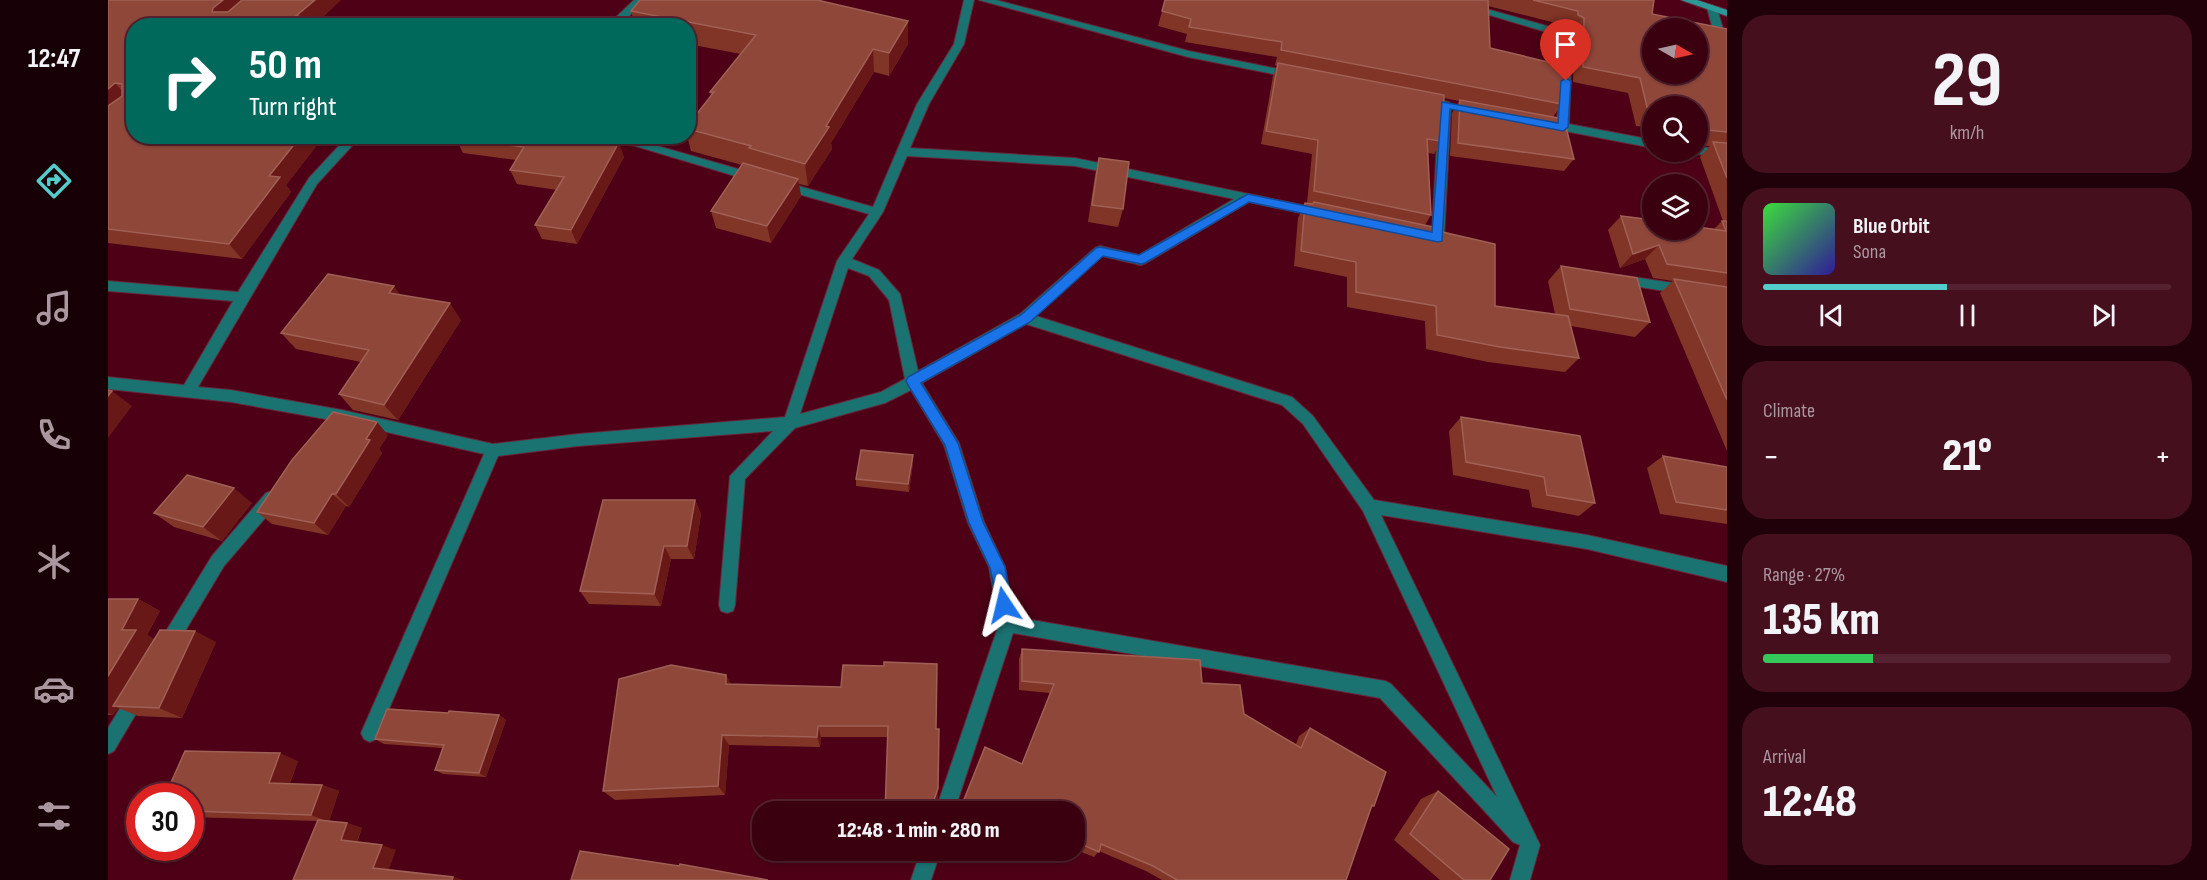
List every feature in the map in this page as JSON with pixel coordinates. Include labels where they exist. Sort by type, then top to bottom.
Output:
[{"type":"main road","points":[[1686,0],[1727,13]]},
{"type":"street","points":[[621,18],[640,0]]},
{"type":"street","points":[[727,605],[738,476],[790,423],[844,261],[877,212],[923,104],[959,44],[969,0]]},
{"type":"street","points":[[984,0],[1188,54],[1305,77]]},
{"type":"street","points":[[1444,0],[1568,35],[1563,127]]},
{"type":"street","points":[[1712,8],[1727,62]]},
{"type":"street","points":[[1410,98],[1451,106],[1438,238],[1415,233]]},
{"type":"street","points":[[1542,123],[1642,142]]},
{"type":"street","points":[[187,393],[242,297],[314,181],[348,144]]},
{"type":"street","points":[[636,144],[877,212]]},
{"type":"street","points":[[903,152],[1075,162],[1337,216]]},
{"type":"street","points":[[1708,152],[1727,153]]},
{"type":"street","points":[[108,383],[231,396],[342,416],[493,450],[578,440],[790,423],[885,397],[1025,318],[1100,251],[1141,260],[1248,198]]},
{"type":"street","points":[[844,261],[874,273],[896,298],[913,381],[951,443],[976,523],[997,567],[1007,624],[948,801]]},
{"type":"street","points":[[1603,278],[1727,296]]},
{"type":"street","points":[[108,286],[242,297]]},
{"type":"street","points":[[1025,318],[1287,401],[1308,420],[1370,506],[1530,845],[1520,880]]},
{"type":"street","points":[[326,434],[342,416]]},
{"type":"street","points":[[370,733],[493,450]]},
{"type":"street","points":[[159,660],[218,561],[280,489]]},
{"type":"street","points":[[1370,506],[1587,542],[1727,574]]},
{"type":"street","points":[[1007,624],[1385,690],[1530,845]]},
{"type":"street","points":[[108,745],[147,679]]},
{"type":"street","points":[[921,880],[927,861]]},
{"type":"building","points":[[108,0],[223,0],[213,8],[212,12],[228,12],[242,0],[315,0],[296,16],[303,18],[126,18],[126,144],[295,144],[269,176],[280,177],[229,244],[108,229],[108,106],[122,96],[122,84],[115,83],[108,89]]},
{"type":"building","points":[[640,0],[817,0],[908,21],[889,53],[873,49],[826,126],[829,127],[805,164],[696,131],[696,115],[714,92],[710,92],[756,35],[696,23],[696,18],[667,18],[631,11]]},
{"type":"building","points":[[1165,0],[1488,0],[1490,48],[1565,66],[1562,104],[1281,50],[1282,42],[1189,27],[1191,19],[1162,11]]},
{"type":"building","points":[[1533,0],[1654,0],[1652,14],[1672,18],[1642,18],[1642,84],[1708,84],[1708,25],[1727,29],[1727,132],[1708,130],[1708,96],[1644,96],[1640,78],[1583,67],[1584,18],[1578,15],[1578,11]]},
{"type":"building","points":[[1278,63],[1444,95],[1442,141],[1427,139],[1431,215],[1314,191],[1318,140],[1266,131]]},
{"type":"building","points":[[1460,100],[1564,119],[1574,159],[1458,143]]},
{"type":"building","points":[[1713,142],[1727,143],[1727,178]]},
{"type":"building","points":[[501,144],[618,144],[571,230],[535,225],[564,177],[510,170],[524,147]]},
{"type":"building","points":[[1099,158],[1129,162],[1123,209],[1092,205]]},
{"type":"building","points":[[743,163],[798,179],[767,226],[711,211]]},
{"type":"building","points":[[1314,202],[1433,227],[1434,230],[1495,244],[1495,306],[1568,316],[1579,358],[1437,335],[1436,306],[1356,292],[1356,262],[1301,251],[1305,203],[1313,204]]},
{"type":"building","points":[[1621,216],[1642,219],[1642,240],[1708,240],[1708,228],[1726,231],[1722,221],[1727,221],[1727,273],[1667,264],[1659,245],[1633,254]]},
{"type":"building","points":[[1561,266],[1637,278],[1650,322],[1570,309]]},
{"type":"building","points":[[328,274],[394,286],[389,293],[450,303],[384,405],[339,394],[369,350],[281,333]]},
{"type":"building","points":[[1674,279],[1727,287],[1727,400]]},
{"type":"building","points":[[333,412],[377,422],[366,439],[370,440],[336,494],[332,494],[314,523],[257,512],[292,460]]},
{"type":"building","points":[[1461,417],[1580,436],[1595,503],[1547,495],[1544,477],[1466,462]]},
{"type":"building","points":[[861,450],[913,455],[908,484],[856,479]]},
{"type":"building","points":[[1663,456],[1727,467],[1727,510],[1676,502]]},
{"type":"building","points":[[187,475],[234,488],[203,527],[154,513]]},
{"type":"building","points":[[603,500],[695,500],[687,546],[664,546],[654,594],[580,591]]},
{"type":"building","points":[[108,599],[138,599],[122,630],[136,630],[108,676]]},
{"type":"building","points":[[160,630],[195,631],[159,708],[113,706]]},
{"type":"building","points":[[1022,649],[1200,660],[1202,683],[1240,685],[1244,714],[1301,748],[1310,728],[1386,772],[1346,880],[1177,880],[1153,866],[1101,844],[1099,852],[1085,846],[1085,801],[963,801],[985,747],[1022,764],[1054,684],[1022,681]]},
{"type":"building","points":[[884,662],[937,664],[938,788],[934,801],[885,801],[888,726],[818,726],[817,737],[722,735],[718,786],[603,791],[619,679],[671,665],[726,675],[726,684],[841,687],[843,665],[884,666]]},
{"type":"building","points":[[387,709],[499,715],[479,773],[435,770],[444,745],[375,739]]},
{"type":"building","points":[[185,751],[280,753],[269,783],[322,785],[311,815],[204,811],[204,783],[171,783]]},
{"type":"building","points":[[1438,791],[1509,849],[1490,880],[1464,880],[1410,834]]},
{"type":"building","points":[[318,820],[347,823],[341,840],[382,845],[373,868],[453,877],[452,880],[293,880]]},
{"type":"building","points":[[580,851],[679,866],[680,864],[768,880],[571,880]]},
{"type":"route","points":[[1004,605],[997,567],[976,523],[951,443],[913,381],[1025,318],[1100,251],[1141,260],[1248,198],[1438,238],[1445,105],[1563,127],[1566,81]]}]
